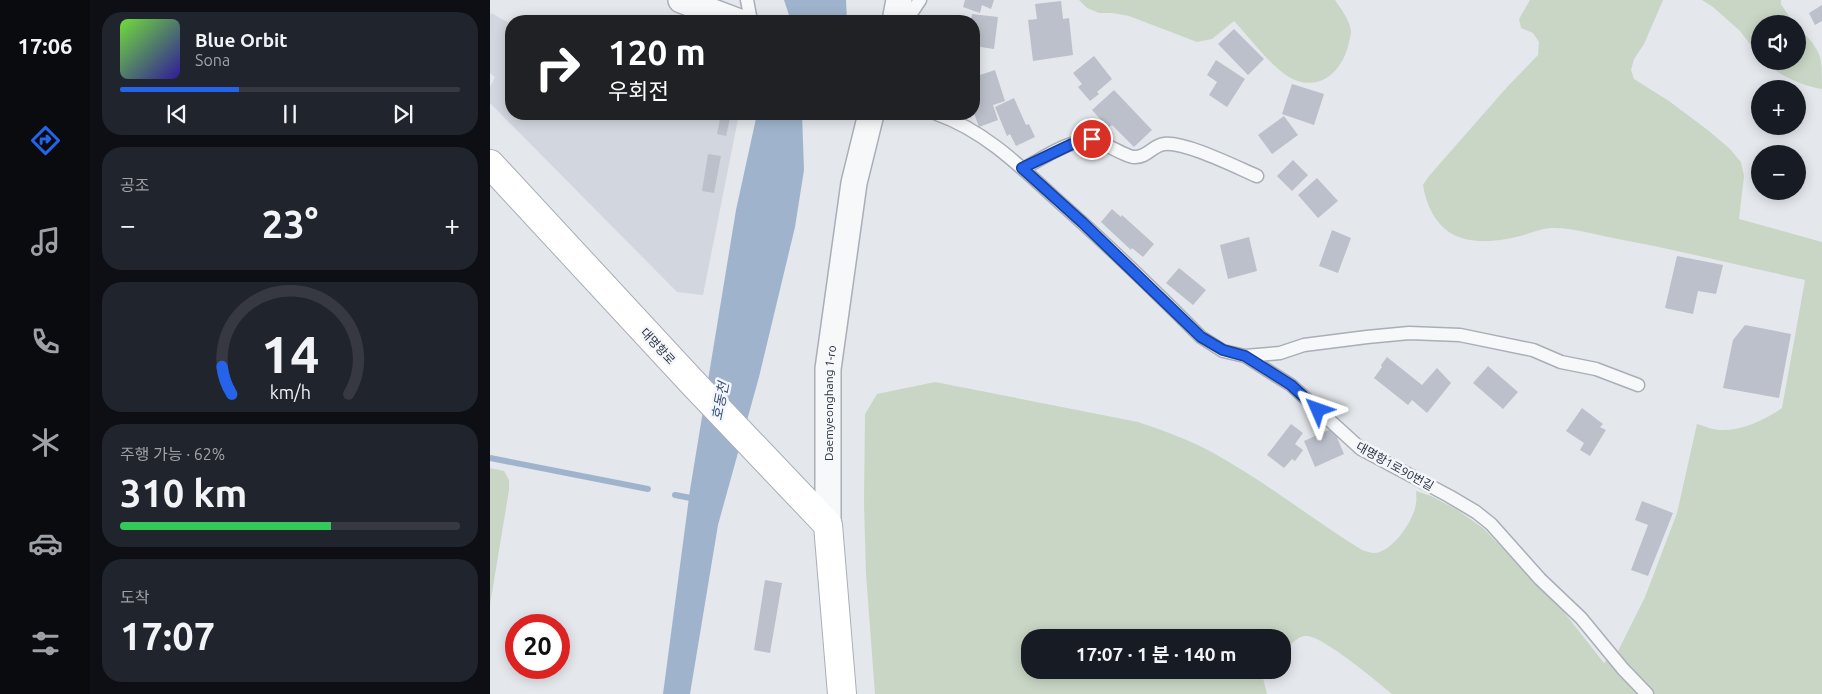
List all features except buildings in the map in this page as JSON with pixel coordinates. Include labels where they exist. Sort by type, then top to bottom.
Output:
[{"type":"street","points":[[681,0],[721,15]]},
{"type":"street","points":[[896,15],[899,0]]},
{"type":"street","name":"Daemyeonghang 1-ro","points":[[842,694],[828,525],[828,369],[854,183],[870,120]]},
{"type":"street","name":"대명항로","points":[[490,164],[691,381],[828,525]]},
{"type":"lane","points":[[747,0],[750,15]]},
{"type":"lane","points":[[910,15],[920,0]]},
{"type":"lane","name":"대명항1로90번길","points":[[952,120],[1000,148],[1083,223],[1201,337],[1223,350],[1245,356],[1291,385],[1361,450],[1449,496],[1476,512],[1491,524],[1540,579],[1581,618],[1623,669],[1647,694]]},
{"type":"lane","points":[[1022,168],[1072,144],[1092,139],[1132,157],[1142,157],[1163,144],[1180,144],[1257,176]]},
{"type":"lane","points":[[1245,356],[1280,353],[1304,345],[1366,337],[1409,333],[1460,335],[1533,350],[1561,362],[1596,369],[1638,385]]},
{"type":"shaded area","points":[[491,13],[505,21],[505,118],[490,103],[490,87],[495,77],[490,73]]},
{"type":"shaded area","points":[[507,120],[738,120],[703,295],[677,292]]},
{"type":"green space","points":[[1079,0],[1335,0],[1347,18],[1351,33],[1346,52],[1331,75],[1323,80],[1305,83],[1287,76],[1279,70],[1234,21],[1212,39],[1197,42],[1129,16],[1099,13],[1087,8]]},
{"type":"green space","points":[[1530,0],[1663,0],[1644,44],[1634,59],[1631,70],[1634,79],[1669,101],[1709,131],[1730,149],[1741,162],[1744,176],[1739,219],[1822,242],[1822,694],[1392,694],[1335,650],[1312,637],[1301,637],[1291,645],[1291,629],[1021,629],[1021,679],[1263,679],[1267,694],[875,694],[866,574],[864,504],[865,414],[877,394],[935,382],[1138,422],[1170,434],[1202,447],[1222,458],[1362,550],[1371,553],[1381,552],[1388,547],[1407,526],[1415,510],[1416,491],[1431,496],[1456,509],[1483,528],[1563,611],[1604,663],[1618,651],[1645,597],[1677,513],[1697,424],[1717,430],[1736,429],[1768,417],[1782,408],[1805,280],[1573,230],[1550,228],[1507,239],[1489,241],[1470,240],[1447,231],[1432,213],[1423,185],[1508,86],[1538,55],[1539,42],[1533,33],[1521,28],[1519,19]]},
{"type":"green space","points":[[1702,0],[1781,0],[1781,4],[1788,15],[1751,15],[1751,45],[1740,31],[1713,7]]},
{"type":"green space","points":[[1806,36],[1819,54],[1822,68],[1822,89],[1806,85],[1806,80],[1794,80],[1775,70],[1806,70]]},
{"type":"green space","points":[[490,468],[504,471],[509,480],[509,490],[490,605]]},
{"type":"water","points":[[784,0],[846,0],[847,15],[789,15]]},
{"type":"water","name":"호동천","points":[[756,120],[802,120],[804,170],[795,227],[759,377],[718,525],[690,694],[663,694],[690,490],[736,210]]},
{"type":"waterway","points":[[490,458],[648,489]]},
{"type":"waterway","points":[[675,495],[696,499]]},
{"type":"route","points":[[1092,139],[1072,144],[1022,168],[1083,223],[1201,337],[1223,350],[1245,356],[1291,385],[1318,410]]}]
